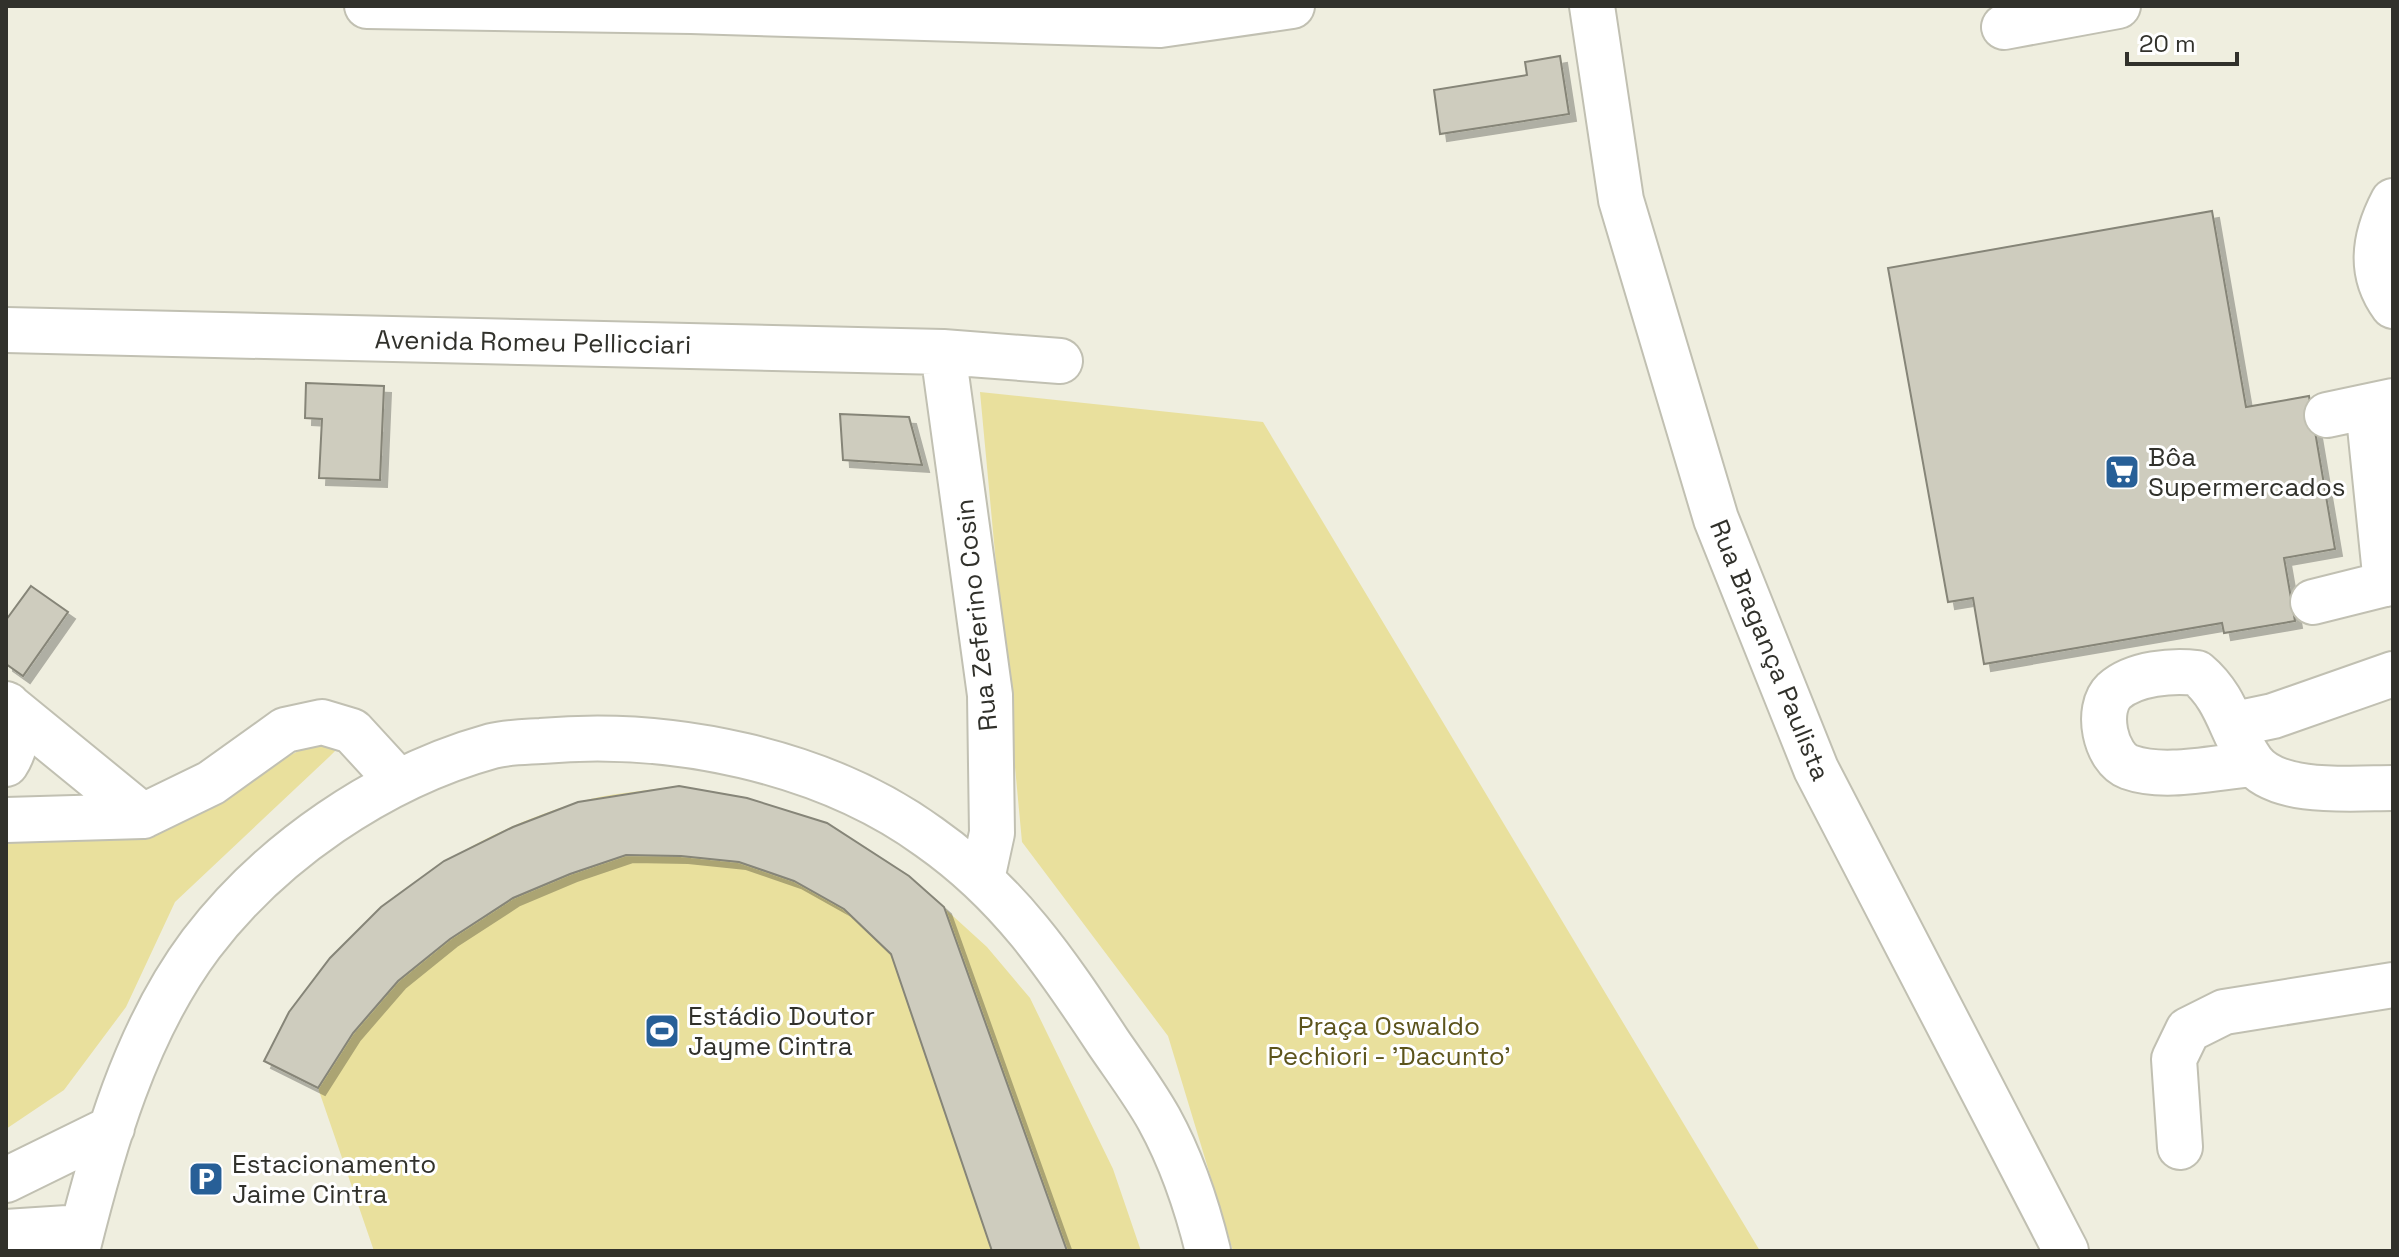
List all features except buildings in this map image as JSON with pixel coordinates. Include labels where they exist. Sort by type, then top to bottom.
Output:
[{"type":"street","points":[[367,6],[691,11],[1160,25],[1292,6]]},
{"type":"street","name":"Rua Bragança Paulista","points":[[1592,6],[1621,200],[1716,519],[1816,769],[2066,1251]]},
{"type":"street","points":[[2004,27],[2118,6]]},
{"type":"street","points":[[2393,201],[2376,254],[2378,286],[2393,306]]},
{"type":"street","name":"Avenida Romeu Pellicciari","points":[[6,330],[943,352],[1060,361]]},
{"type":"street","name":"Rua Zeferino Cosin","points":[[943,352],[990,695],[992,833],[982,879]]},
{"type":"street","points":[[2313,602],[2390,583],[2363,408]]},
{"type":"street","points":[[2253,764],[2235,724],[2206,681],[2197,673],[2156,674],[2127,683],[2113,692],[2105,712],[2106,733],[2113,753],[2129,767],[2182,771],[2253,764],[2297,786],[2393,788]]},
{"type":"street","points":[[2235,724],[2273,716],[2393,674]]},
{"type":"street","points":[[6,764],[17,737],[16,721],[7,704]]},
{"type":"street","points":[[7,704],[143,816]]},
{"type":"street","points":[[6,820],[143,816],[211,783],[285,730],[322,722],[352,731],[398,781]]},
{"type":"street","points":[[6,1232],[80,1239],[112,1128],[146,1037],[179,975],[229,911],[317,831],[398,781],[494,745],[577,737],[655,740],[775,764],[864,798],[928,835],[982,879],[1045,947],[1159,1119],[1199,1214],[1208,1251]]},
{"type":"street","points":[[2180,1147],[2174,1059],[2188,1030],[2224,1012],[2393,985]]},
{"type":"street","points":[[6,1180],[112,1128]]},
{"type":"green space","name":"Praça Oswaldo Pechiori - 'Dacunto'","points":[[980,392],[1263,422],[1760,1251],[1233,1251],[1168,1036],[1022,842]]},
{"type":"green space","points":[[330,735],[339,747],[175,902],[126,1007],[64,1090],[6,1129],[6,831],[151,826]]},
{"type":"green space","name":"Estádio Doutor Jayme Cintra","points":[[679,786],[747,798],[827,823],[909,876],[987,947],[1030,998],[1113,1169],[1141,1251],[374,1251],[318,1088],[264,1061],[291,1015],[321,972],[355,934],[393,899],[434,869],[478,843],[525,821],[576,803]]},
{"type":"place","name":"Bôa Supermercados","points":[[2122,472]]},
{"type":"place","name":"Estádio Doutor Jayme Cintra","points":[[662,1031]]},
{"type":"place","name":"Estacionamento Jaime Cintra","points":[[206,1179]]}]
